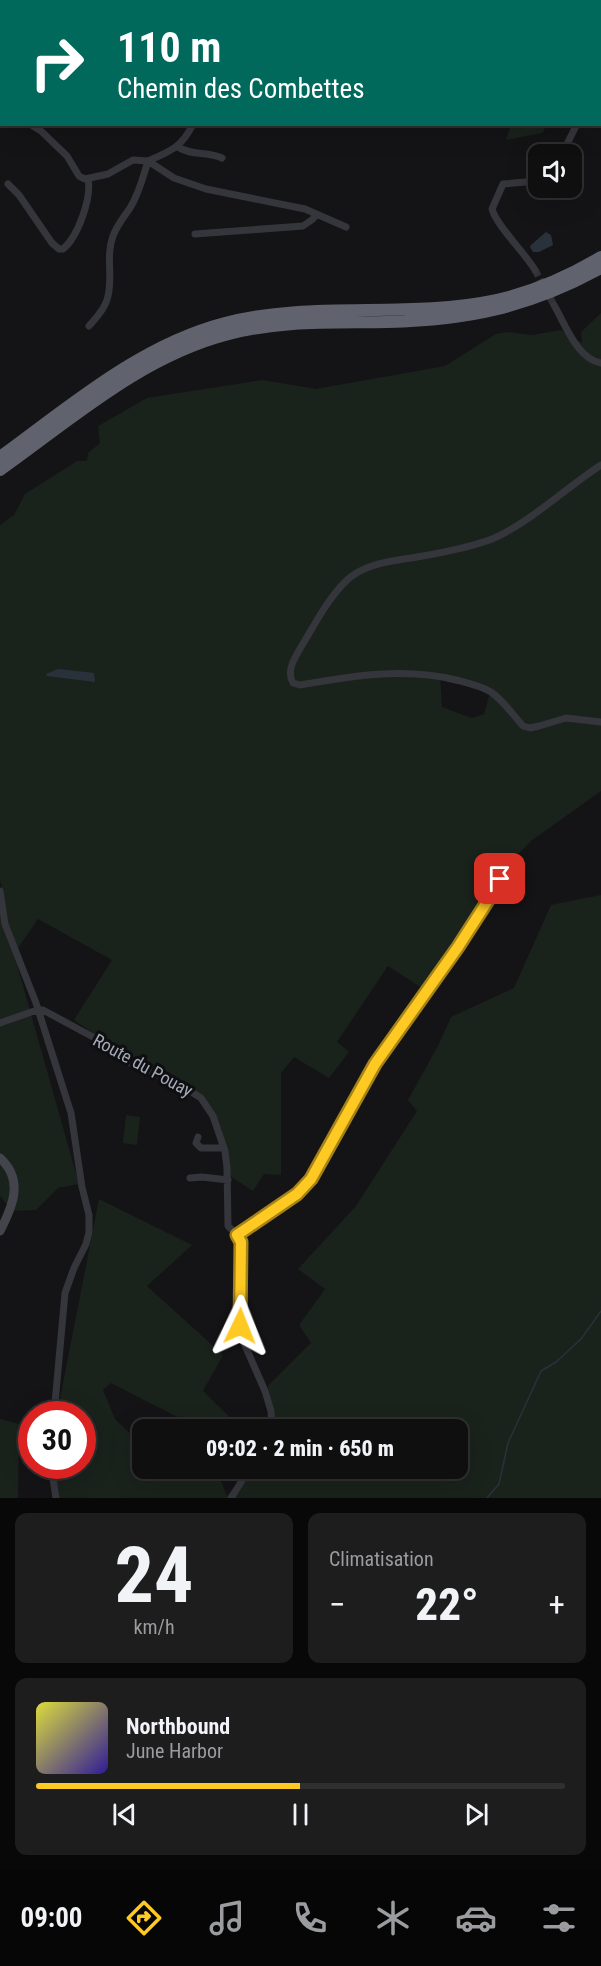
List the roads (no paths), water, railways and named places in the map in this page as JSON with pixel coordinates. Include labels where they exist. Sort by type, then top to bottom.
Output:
[{"type":"highway","points":[[0,457],[111,377],[176,339],[226,323],[288,312],[439,307],[496,300],[579,270],[601,257]]},
{"type":"highway","points":[[0,470],[136,373],[183,349],[245,330],[292,324],[415,320],[481,313],[520,304],[542,296],[601,268]]},
{"type":"main road","points":[[0,1158],[10,1171],[15,1188],[13,1205],[0,1231]]},
{"type":"street","points":[[33,126],[67,156],[79,176],[88,179],[108,174],[133,160],[148,161],[178,147],[192,126]]},
{"type":"street","points":[[567,144],[576,126]]},
{"type":"street","points":[[178,147],[187,152],[215,154],[222,158]]},
{"type":"street","points":[[148,161],[174,178],[206,189],[281,202],[346,227]]},
{"type":"street","points":[[89,326],[103,310],[108,298],[110,246],[114,234],[137,193],[148,161]]},
{"type":"street","points":[[8,184],[28,207],[52,243],[58,249],[63,249],[73,238],[84,209],[90,188],[88,179]]},
{"type":"street","points":[[528,182],[503,184],[492,209],[497,222],[536,270]]},
{"type":"street","points":[[195,234],[303,226],[314,219],[316,214]]},
{"type":"street","points":[[554,305],[581,351],[594,362],[601,363]]},
{"type":"street","points":[[601,465],[530,516],[492,539],[459,549],[395,560],[353,575],[335,593],[316,622],[298,652],[289,677],[292,683],[300,685],[378,673],[438,675],[490,691],[523,726],[530,728],[566,718],[601,722]]},
{"type":"street","points":[[237,1235],[297,1194],[311,1179],[375,1064],[458,947],[500,879]]},
{"type":"street","points":[[0,891],[5,924],[37,1010],[71,1113],[82,1187],[89,1215],[89,1233],[86,1244],[65,1293],[55,1401]]},
{"type":"street","points":[[0,1023],[37,1010]]},
{"type":"street","name":"Route du Pouay","points":[[37,1010],[43,1010],[75,1027],[131,1063],[194,1092],[213,1116],[224,1148],[228,1180],[229,1229],[237,1235],[241,1242],[240,1334],[265,1391],[271,1419]]},
{"type":"street","points":[[198,1137],[196,1143],[201,1148],[224,1148]]},
{"type":"street","points":[[190,1178],[228,1180]]},
{"type":"street","points":[[53,1479],[56,1498]]},
{"type":"street","points":[[231,1498],[243,1479]]},
{"type":"waterway","points":[[487,1498],[499,1484],[508,1443],[541,1371],[556,1362],[581,1339],[601,1311]]},
{"type":"tunnel","points":[[535,270],[554,305]]}]
